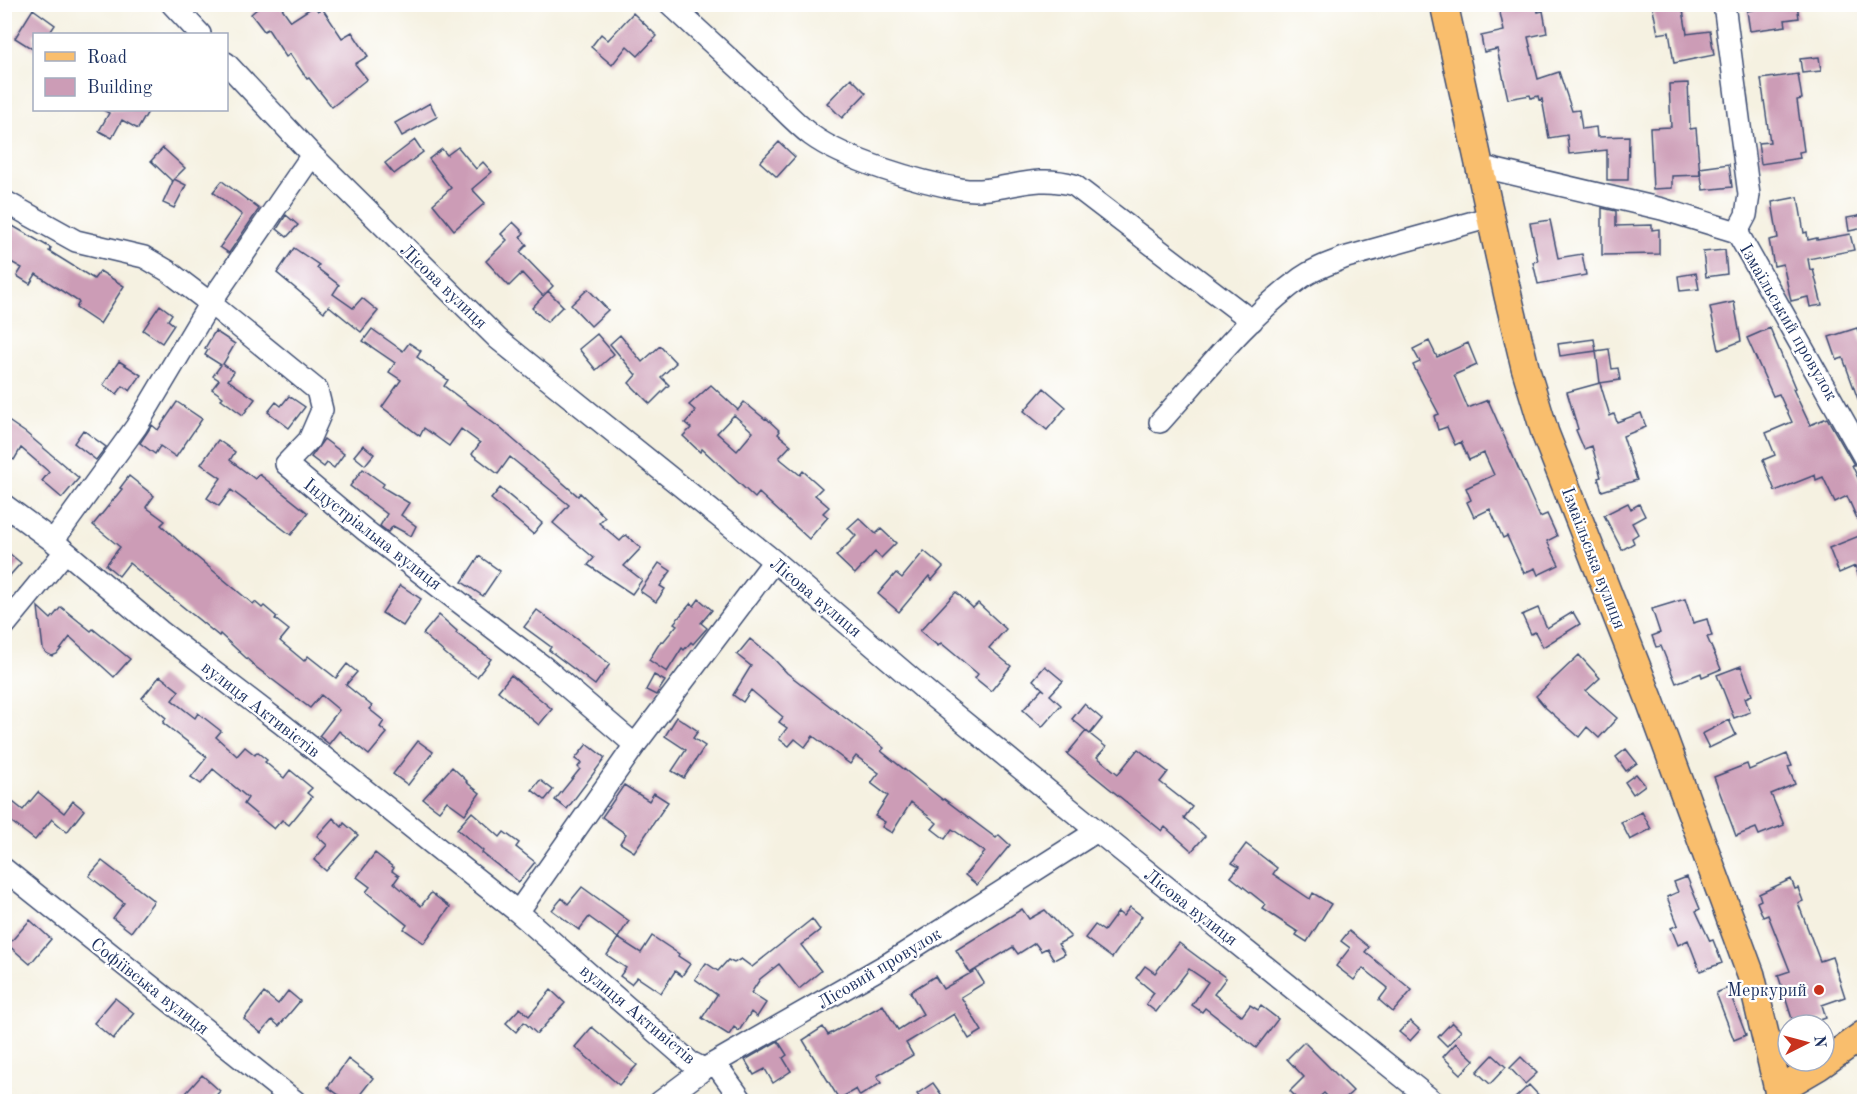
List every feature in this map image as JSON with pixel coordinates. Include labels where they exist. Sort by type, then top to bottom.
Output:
[{"type":"main road","name":"Ізмаїльська вулиця","points":[[1444,4],[1525,367],[1545,433],[1649,698],[1751,975],[1779,1096]]},
{"type":"main road","points":[[1779,1096],[1864,1034]]},
{"type":"street","points":[[172,4],[199,33]]},
{"type":"street","points":[[669,4],[811,135],[842,153],[912,177],[962,189],[983,189],[1038,180],[1058,180],[1074,185],[1252,321]]},
{"type":"street","name":"Ізмаїльський провулок","points":[[1724,4],[1749,195],[1746,215],[1737,232],[1864,457]]},
{"type":"street","name":"Лісова вулиця","points":[[228,65],[312,155],[498,339],[774,561],[932,696],[1097,831],[1434,1101]]},
{"type":"street","points":[[4,626],[59,547],[136,427],[210,303],[312,155]]},
{"type":"street","points":[[1479,166],[1662,209],[1737,232]]},
{"type":"street","points":[[4,201],[76,241],[144,257],[168,271],[210,303]]},
{"type":"street","points":[[1160,422],[1252,321],[1301,278],[1324,266],[1491,218]]},
{"type":"street","name":"Індустріальна вулиця","points":[[210,303],[317,390],[322,411],[309,440],[286,465],[366,531],[544,666],[635,745]]},
{"type":"street","name":"вулиця Активістів","points":[[4,505],[59,547],[160,631],[282,724],[518,912],[690,1062],[709,1066]]},
{"type":"street","points":[[518,912],[635,745],[774,561]]},
{"type":"street","name":"Лісовий провулок","points":[[660,1101],[709,1066],[891,963],[1097,831]]},
{"type":"street","name":"Софіївська вулиця","points":[[4,869],[296,1101]]},
{"type":"street","points":[[709,1066],[743,1101]]},
{"type":"building","points":[[263,4],[279,4],[291,21],[314,6],[318,11],[322,8],[342,38],[352,32],[368,56],[355,64],[367,79],[332,107],[309,78],[307,79],[290,54],[286,57],[268,29],[264,31],[251,14]]},
{"type":"building","points":[[1498,4],[1536,4],[1538,12],[1543,11],[1547,33],[1528,37],[1538,79],[1559,72],[1572,111],[1579,110],[1582,129],[1596,127],[1597,137],[1629,136],[1628,180],[1607,180],[1607,150],[1569,154],[1567,135],[1549,138],[1542,99],[1539,100],[1538,96],[1508,99],[1497,49],[1484,52],[1481,36],[1504,31]]},
{"type":"building","points":[[1652,4],[1682,4],[1687,34],[1710,31],[1714,55],[1674,63],[1669,32],[1658,34]]},
{"type":"building","points":[[1782,4],[1797,4],[1799,18],[1785,20],[1786,26],[1750,31],[1747,11]]},
{"type":"building","points":[[33,9],[55,25],[50,33],[33,33],[33,49],[15,38]]},
{"type":"building","points":[[633,13],[657,36],[638,56],[627,46],[612,65],[591,47],[601,34],[608,40]]},
{"type":"building","points":[[1819,57],[1821,71],[1802,73],[1800,59]]},
{"type":"building","points":[[1798,74],[1802,99],[1797,100],[1804,151],[1799,152],[1800,158],[1761,164],[1758,143],[1770,142],[1761,79]]},
{"type":"building","points":[[851,78],[866,93],[842,118],[827,103]]},
{"type":"building","points":[[1688,83],[1690,129],[1696,128],[1700,175],[1672,176],[1672,188],[1653,189],[1650,128],[1671,127],[1669,84]]},
{"type":"building","points":[[430,103],[437,117],[402,136],[395,123]]},
{"type":"building","points":[[105,111],[148,111],[138,129],[122,120],[112,138],[99,131],[109,113]]},
{"type":"building","points":[[415,140],[423,152],[394,174],[385,163]]},
{"type":"building","points":[[779,142],[795,157],[777,177],[760,162]]},
{"type":"building","points":[[458,147],[476,169],[483,162],[492,172],[472,189],[485,203],[454,230],[433,204],[451,188],[429,159],[442,149],[447,155]]},
{"type":"building","points":[[163,148],[185,168],[172,181],[151,161]]},
{"type":"building","points":[[1729,164],[1732,187],[1703,190],[1700,168]]},
{"type":"building","points":[[174,179],[186,185],[174,208],[163,203]]},
{"type":"building","points":[[222,181],[259,209],[229,253],[220,247],[242,215],[213,192]]},
{"type":"building","points":[[1798,197],[1804,233],[1807,232],[1808,240],[1850,234],[1854,250],[1808,259],[1810,270],[1813,269],[1822,305],[1810,307],[1808,297],[1791,301],[1783,264],[1774,266],[1769,240],[1778,238],[1772,202]]},
{"type":"building","points":[[1602,208],[1616,211],[1616,226],[1652,225],[1652,230],[1659,229],[1659,254],[1602,255]]},
{"type":"building","points":[[286,215],[298,225],[287,237],[277,229]]},
{"type":"building","points":[[1864,215],[1864,228],[1849,231],[1847,218]]},
{"type":"building","points":[[1550,220],[1558,258],[1582,254],[1586,275],[1538,284],[1533,262],[1538,261],[1530,223]]},
{"type":"building","points":[[4,221],[51,248],[49,251],[94,279],[100,271],[124,286],[100,324],[76,308],[79,302],[36,274],[30,284],[17,276],[22,268],[4,258]]},
{"type":"building","points":[[513,222],[524,233],[520,237],[527,245],[520,252],[553,286],[543,296],[522,273],[509,286],[486,261],[507,240],[501,234]]},
{"type":"building","points":[[294,248],[319,265],[317,268],[339,285],[333,294],[353,308],[362,298],[378,311],[361,332],[329,306],[324,312],[277,273]]},
{"type":"building","points":[[1725,250],[1727,274],[1706,277],[1703,252]]},
{"type":"building","points":[[1696,273],[1699,289],[1680,291],[1678,276]]},
{"type":"building","points":[[588,289],[608,310],[591,326],[571,305]]},
{"type":"building","points":[[548,291],[563,306],[547,322],[532,308]]},
{"type":"building","points":[[1734,302],[1741,341],[1719,350],[1710,307]]},
{"type":"building","points":[[160,305],[172,314],[168,320],[174,325],[162,343],[143,330]]},
{"type":"building","points":[[1770,328],[1795,388],[1793,389],[1810,425],[1827,418],[1854,465],[1852,465],[1864,491],[1864,534],[1847,496],[1835,502],[1823,477],[1816,480],[1815,475],[1775,491],[1763,460],[1775,455],[1766,433],[1792,422],[1779,394],[1773,396],[1747,338]]},
{"type":"building","points":[[1857,328],[1864,349],[1863,413],[1843,358],[1837,360],[1829,337]]},
{"type":"building","points":[[372,329],[403,351],[409,343],[421,351],[417,357],[448,380],[444,386],[500,428],[578,496],[580,493],[605,517],[599,523],[620,541],[626,535],[641,548],[624,566],[642,580],[632,594],[588,565],[594,558],[553,523],[569,505],[510,457],[498,474],[472,454],[480,443],[461,429],[449,446],[424,428],[420,436],[382,407],[401,380],[389,372],[395,363],[363,341]]},
{"type":"building","points":[[215,331],[235,344],[223,364],[234,372],[228,380],[255,399],[243,415],[221,399],[223,397],[212,389],[219,380],[213,376],[221,365],[205,355],[208,350],[205,348]]},
{"type":"building","points":[[597,334],[614,354],[596,370],[579,349]]},
{"type":"building","points":[[620,335],[642,362],[660,346],[676,363],[661,377],[669,385],[650,404],[629,383],[636,375],[610,344]]},
{"type":"building","points":[[1594,339],[1596,351],[1560,356],[1558,344]]},
{"type":"building","points":[[1429,341],[1437,357],[1468,343],[1477,365],[1454,375],[1468,408],[1488,400],[1540,517],[1547,514],[1557,536],[1547,541],[1559,565],[1538,575],[1535,568],[1524,573],[1507,536],[1503,538],[1490,509],[1474,517],[1467,502],[1471,500],[1466,488],[1494,475],[1484,453],[1469,460],[1461,442],[1455,445],[1447,427],[1438,430],[1434,416],[1439,414],[1413,365],[1420,362],[1413,349]]},
{"type":"building","points":[[1609,349],[1612,369],[1618,368],[1620,380],[1600,383],[1596,351]]},
{"type":"building","points":[[119,361],[141,375],[130,391],[123,386],[117,394],[103,385]]},
{"type":"building","points":[[1600,383],[1610,416],[1614,414],[1617,422],[1641,413],[1646,427],[1623,436],[1637,480],[1602,491],[1598,478],[1601,477],[1592,446],[1584,449],[1576,430],[1578,429],[1567,392]]},
{"type":"building","points":[[711,385],[738,410],[744,402],[780,431],[778,434],[791,445],[779,458],[800,475],[803,471],[822,488],[815,495],[829,507],[823,513],[828,517],[809,539],[759,493],[755,498],[702,449],[700,452],[683,436],[691,428],[685,423],[696,411],[689,405]],"holes":[[[734,415],[753,432],[737,451],[717,433]]]},
{"type":"building","points":[[1044,388],[1066,407],[1047,430],[1024,411]]},
{"type":"building","points":[[289,396],[305,407],[289,428],[268,412],[276,402],[281,406]]},
{"type":"building","points":[[177,402],[202,419],[176,457],[160,446],[155,454],[140,443],[152,425],[158,430]]},
{"type":"building","points":[[4,418],[26,433],[79,478],[62,498],[42,481],[49,472],[21,448],[14,460],[4,453]]},
{"type":"building","points":[[83,430],[106,447],[96,460],[74,443]]},
{"type":"building","points":[[324,439],[344,454],[334,468],[327,463],[324,467],[311,457]]},
{"type":"building","points":[[218,440],[235,452],[230,460],[255,479],[259,474],[308,513],[291,535],[231,490],[219,506],[207,498],[221,478],[201,464]]},
{"type":"building","points":[[363,445],[374,454],[365,465],[354,456]]},
{"type":"building","points":[[363,469],[384,484],[382,487],[409,503],[401,515],[416,526],[411,536],[393,526],[388,532],[380,526],[387,514],[350,486]]},
{"type":"building","points":[[129,476],[154,496],[146,507],[165,521],[161,525],[253,604],[255,602],[262,608],[264,606],[289,630],[280,641],[304,661],[308,656],[336,678],[347,664],[357,672],[346,685],[372,706],[369,709],[384,721],[380,727],[387,733],[369,755],[339,731],[329,744],[319,736],[339,710],[321,695],[310,708],[257,668],[220,634],[219,636],[129,563],[119,576],[106,565],[120,547],[93,525],[122,489],[120,488]]},
{"type":"building","points":[[500,488],[542,523],[533,534],[491,499]]},
{"type":"building","points":[[1628,503],[1631,509],[1639,504],[1645,516],[1632,523],[1638,534],[1632,538],[1634,543],[1622,550],[1604,515]]},
{"type":"building","points":[[859,518],[876,534],[881,529],[896,543],[881,558],[875,552],[855,574],[836,556],[856,536],[848,528]]},
{"type":"building","points":[[1864,534],[1863,588],[1855,566],[1839,573],[1829,548]]},
{"type":"building","points":[[924,551],[943,567],[932,580],[929,576],[899,612],[878,594],[896,573],[902,578]]},
{"type":"building","points":[[10,554],[21,563],[4,582],[4,561]]},
{"type":"building","points":[[479,556],[500,571],[483,596],[462,582]]},
{"type":"building","points":[[659,563],[671,571],[660,586],[665,589],[656,602],[640,591]]},
{"type":"building","points":[[400,585],[421,599],[403,626],[382,613]]},
{"type":"building","points":[[956,592],[973,608],[978,603],[1006,629],[989,648],[1011,666],[991,691],[975,678],[978,674],[941,643],[938,646],[920,631]]},
{"type":"building","points":[[699,599],[712,610],[701,623],[707,628],[693,644],[691,642],[684,650],[682,648],[667,672],[649,660],[661,641],[663,642],[677,625],[674,623],[691,603],[694,606]]},
{"type":"building","points":[[1685,599],[1693,623],[1707,619],[1712,636],[1707,637],[1721,669],[1702,677],[1701,673],[1676,683],[1661,646],[1656,647],[1652,636],[1660,633],[1652,609]]},
{"type":"building","points":[[38,607],[51,619],[61,607],[130,659],[114,677],[70,637],[57,654],[52,656],[46,653],[43,649]]},
{"type":"building","points":[[1538,608],[1547,628],[1573,612],[1580,624],[1543,647],[1535,632],[1531,634],[1522,615]]},
{"type":"building","points":[[537,610],[610,664],[595,685],[549,650],[551,647],[524,627]]},
{"type":"building","points":[[439,615],[457,631],[456,633],[491,659],[477,677],[455,662],[423,634]]},
{"type":"building","points":[[750,639],[787,673],[884,748],[881,751],[943,800],[996,838],[999,835],[1010,845],[977,885],[965,875],[985,852],[952,829],[945,839],[932,829],[937,823],[911,802],[892,833],[882,827],[885,822],[875,816],[888,796],[871,783],[879,773],[856,756],[850,764],[813,736],[805,747],[795,739],[789,746],[779,739],[787,728],[779,722],[783,717],[751,690],[743,702],[733,695],[751,666],[737,655]]},
{"type":"building","points":[[1579,655],[1600,678],[1586,691],[1617,718],[1599,738],[1587,727],[1579,737],[1536,696]]},
{"type":"building","points":[[1045,666],[1063,681],[1050,695],[1061,705],[1042,727],[1023,710],[1042,689],[1045,691],[1033,680]]},
{"type":"building","points":[[1741,666],[1752,695],[1745,698],[1750,712],[1734,718],[1717,675]]},
{"type":"building","points":[[511,675],[552,709],[539,725],[498,691]]},
{"type":"building","points":[[654,675],[665,681],[656,695],[646,690]]},
{"type":"building","points":[[160,676],[179,691],[172,700],[195,718],[198,713],[221,731],[216,737],[237,756],[245,747],[255,755],[257,752],[284,778],[290,770],[312,788],[307,793],[312,797],[289,825],[282,820],[274,829],[244,804],[248,798],[213,769],[201,784],[191,777],[207,757],[163,723],[166,718],[142,698]]},
{"type":"building","points":[[1084,704],[1102,719],[1090,734],[1072,719]]},
{"type":"building","points":[[677,717],[698,731],[693,738],[705,746],[684,778],[672,771],[686,750],[665,736]]},
{"type":"building","points":[[1729,720],[1736,735],[1709,748],[1702,734]]},
{"type":"building","points":[[1086,731],[1106,747],[1097,757],[1118,774],[1138,749],[1168,772],[1160,782],[1192,807],[1184,818],[1205,836],[1192,851],[1165,827],[1162,831],[1067,754]]},
{"type":"building","points":[[418,741],[433,752],[408,785],[393,774]]},
{"type":"building","points":[[587,744],[605,758],[567,809],[555,800],[580,769],[578,767],[581,763],[575,759]]},
{"type":"building","points":[[1626,749],[1637,763],[1626,771],[1616,757]]},
{"type":"building","points":[[1787,754],[1792,766],[1788,767],[1795,784],[1771,794],[1784,825],[1759,835],[1756,828],[1736,836],[1714,777],[1747,764],[1749,770]]},
{"type":"building","points":[[452,767],[480,793],[465,814],[447,801],[439,811],[423,799]]},
{"type":"building","points":[[1636,774],[1645,785],[1633,794],[1625,782]]},
{"type":"building","points":[[540,780],[553,790],[545,800],[532,790]]},
{"type":"building","points":[[624,785],[649,801],[654,793],[668,802],[634,852],[620,843],[626,834],[602,817]]},
{"type":"building","points":[[38,792],[64,813],[73,801],[84,810],[67,832],[52,819],[35,840],[4,816],[4,795],[23,810]]},
{"type":"building","points":[[472,812],[500,837],[504,832],[519,843],[516,847],[535,862],[519,882],[482,853],[483,851],[457,829]]},
{"type":"building","points":[[1642,812],[1651,829],[1630,840],[1621,822]]},
{"type":"building","points":[[333,818],[342,827],[344,823],[358,835],[326,871],[314,860],[327,845],[317,836]]},
{"type":"building","points":[[1246,844],[1277,868],[1273,874],[1310,899],[1313,893],[1331,904],[1307,942],[1296,935],[1298,932],[1263,909],[1266,905],[1231,877],[1239,867],[1232,863]]},
{"type":"building","points":[[375,853],[394,868],[392,871],[399,876],[394,883],[421,906],[431,893],[450,907],[424,943],[404,929],[407,925],[366,892],[370,887],[357,877]]},
{"type":"building","points":[[102,861],[154,901],[131,932],[113,918],[124,903],[89,876]]},
{"type":"building","points":[[1687,877],[1700,909],[1696,911],[1710,941],[1713,940],[1722,963],[1700,971],[1688,940],[1678,945],[1671,928],[1678,925],[1667,897],[1678,892],[1674,882]]},
{"type":"building","points":[[1791,879],[1795,889],[1798,888],[1803,901],[1798,903],[1820,961],[1832,957],[1845,997],[1822,1005],[1824,1013],[1790,1013],[1778,975],[1790,971],[1768,915],[1763,917],[1757,902],[1761,900],[1759,894]]},
{"type":"building","points":[[582,887],[629,921],[618,938],[589,917],[579,930],[552,910],[562,898],[568,904]]},
{"type":"building","points":[[1130,907],[1142,916],[1112,958],[1085,938],[1095,925],[1104,931],[1118,912],[1123,916]]},
{"type":"building","points":[[1022,909],[1029,919],[1045,910],[1071,937],[1058,944],[1065,954],[1054,960],[1047,948],[1041,951],[1035,943],[1018,954],[1013,947],[970,973],[956,950]]},
{"type":"building","points":[[812,919],[820,930],[801,945],[821,971],[799,989],[779,964],[760,979],[751,993],[766,1003],[757,1017],[751,1012],[739,1031],[734,1027],[729,1035],[702,1018],[717,995],[695,979],[706,963],[718,971],[728,960],[734,963],[741,959],[752,967]]},
{"type":"building","points":[[30,920],[51,939],[30,964],[8,945]]},
{"type":"building","points":[[1349,931],[1369,947],[1365,952],[1412,990],[1393,1012],[1379,1000],[1388,988],[1363,968],[1354,980],[1336,966],[1350,948],[1341,941]]},
{"type":"building","points":[[652,936],[690,964],[682,976],[675,971],[661,993],[637,977],[631,984],[620,976],[626,968],[607,955],[618,938],[641,953]]},
{"type":"building","points":[[1179,943],[1226,978],[1214,994],[1242,1016],[1250,1005],[1258,1010],[1261,1006],[1278,1019],[1256,1048],[1205,1008],[1202,1012],[1192,1005],[1208,982],[1189,969],[1156,1012],[1146,1004],[1154,993],[1136,978],[1145,966],[1155,973]]},
{"type":"building","points":[[976,970],[984,983],[961,997],[982,1031],[969,1039],[954,1014],[906,1043],[913,1055],[877,1076],[881,1083],[860,1096],[856,1089],[839,1099],[803,1040],[823,1027],[828,1035],[883,1005],[898,1030],[923,1014],[910,992],[935,976],[943,989]]},
{"type":"building","points":[[1728,988],[1746,1035],[1734,1040],[1716,993]]},
{"type":"building","points":[[551,990],[565,1003],[537,1034],[524,1022],[516,1032],[506,1023],[520,1008],[529,1016]]},
{"type":"building","points":[[288,991],[300,1001],[279,1026],[272,1020],[261,1033],[244,1019],[264,993],[278,1004]]},
{"type":"building","points":[[115,998],[134,1013],[113,1039],[94,1023]]},
{"type":"building","points":[[1410,1021],[1420,1030],[1410,1041],[1399,1032]]},
{"type":"building","points":[[1452,1022],[1461,1031],[1447,1046],[1438,1037]]},
{"type":"building","points":[[592,1027],[637,1065],[619,1085],[575,1047]]},
{"type":"building","points":[[778,1041],[787,1055],[783,1058],[791,1071],[773,1083],[765,1069],[754,1075],[745,1060]]},
{"type":"building","points":[[1304,1042],[1353,1091],[1342,1101],[1332,1101],[1324,1093],[1315,1101],[1300,1101],[1290,1091],[1304,1077],[1287,1059]]},
{"type":"building","points":[[1456,1043],[1474,1060],[1461,1074],[1443,1057]]},
{"type":"building","points":[[1493,1055],[1506,1067],[1490,1084],[1477,1072]]},
{"type":"building","points":[[1521,1057],[1537,1073],[1525,1084],[1510,1068]]},
{"type":"building","points":[[348,1059],[373,1078],[355,1101],[347,1101],[328,1087]]},
{"type":"building","points":[[202,1075],[220,1091],[211,1101],[179,1101]]},
{"type":"building","points":[[933,1083],[946,1101],[922,1101],[917,1094]]},
{"type":"building","points":[[1529,1085],[1544,1101],[1512,1101]]},
{"type":"place","name":"Меркурий","points":[[1819,990]]}]
